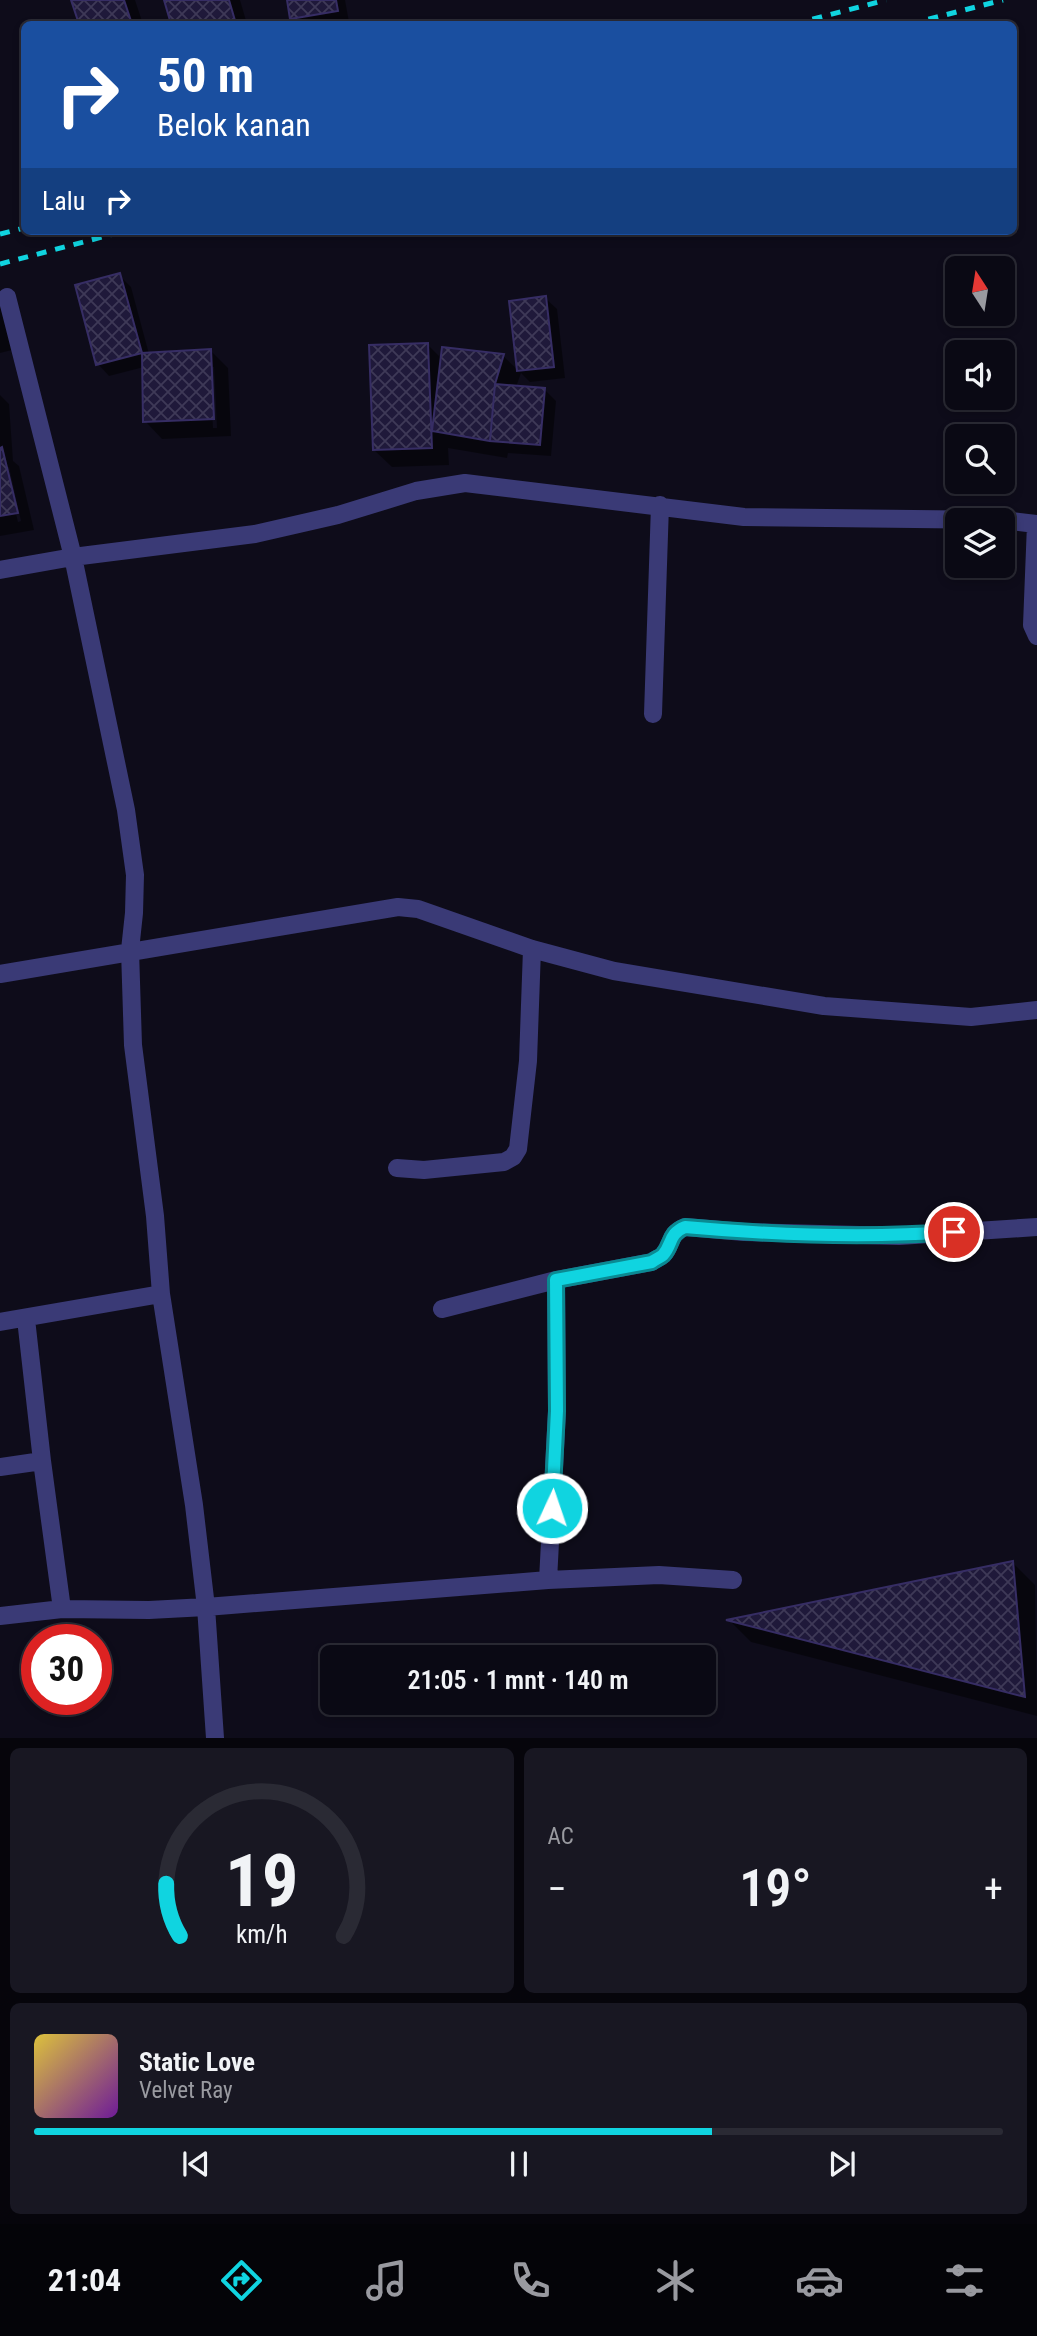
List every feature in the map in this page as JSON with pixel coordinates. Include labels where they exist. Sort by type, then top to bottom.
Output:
[{"type":"street","points":[[7,297],[73,557],[135,875],[130,950],[133,1045],[155,1216],[161,1294],[194,1505],[206,1606],[215,1738]]},
{"type":"street","points":[[0,570],[73,557],[255,534],[338,515],[416,491],[465,482],[744,517],[945,519]]},
{"type":"street","points":[[653,714],[660,505]]},
{"type":"street","points":[[1035,629],[1037,515]]},
{"type":"street","points":[[1015,522],[1036,524]]},
{"type":"street","points":[[0,974],[398,906],[418,909],[532,949],[614,971],[824,1006],[971,1017],[1037,1010]]},
{"type":"street","points":[[397,1168],[424,1170],[504,1162],[515,1154],[518,1149],[528,1061],[532,949]]},
{"type":"street","points":[[442,1309],[556,1280],[652,1262],[663,1255],[677,1230],[685,1227],[744,1232],[898,1236],[1037,1227]]},
{"type":"street","points":[[548,1580],[557,1411],[556,1280]]},
{"type":"street","points":[[0,1322],[161,1294]]},
{"type":"street","points":[[26,1319],[62,1609]]},
{"type":"street","points":[[0,1467],[42,1461]]},
{"type":"street","points":[[0,1616],[62,1609],[149,1610],[548,1580],[659,1575],[733,1580]]},
{"type":"building","points":[[71,0],[124,0],[131,21],[78,21]]},
{"type":"building","points":[[164,0],[229,0],[235,21],[170,21]]},
{"type":"building","points":[[287,0],[336,0],[338,11],[290,19]]},
{"type":"building","points":[[120,273],[142,353],[96,365],[75,285]]},
{"type":"building","points":[[546,296],[554,367],[517,371],[509,301]]},
{"type":"building","points":[[428,343],[432,448],[373,450],[369,345]]},
{"type":"building","points":[[442,347],[504,354],[495,384],[490,441],[432,431]]},
{"type":"building","points":[[211,349],[214,419],[143,422],[142,353]]},
{"type":"building","points":[[495,384],[545,388],[540,445],[490,441]]},
{"type":"building","points":[[2,447],[18,513],[0,516],[0,448]]},
{"type":"building","points":[[1013,1561],[1025,1697],[726,1620]]},
{"type":"railway","points":[[806,21],[886,0]]},
{"type":"railway","points":[[922,21],[1003,0]]},
{"type":"railway","points":[[0,234],[21,229]]},
{"type":"railway","points":[[0,264],[110,235]]},
{"type":"route","points":[[552,1508],[557,1411],[556,1280],[652,1262],[663,1255],[677,1230],[685,1227],[744,1232],[898,1236],[954,1232]]}]
